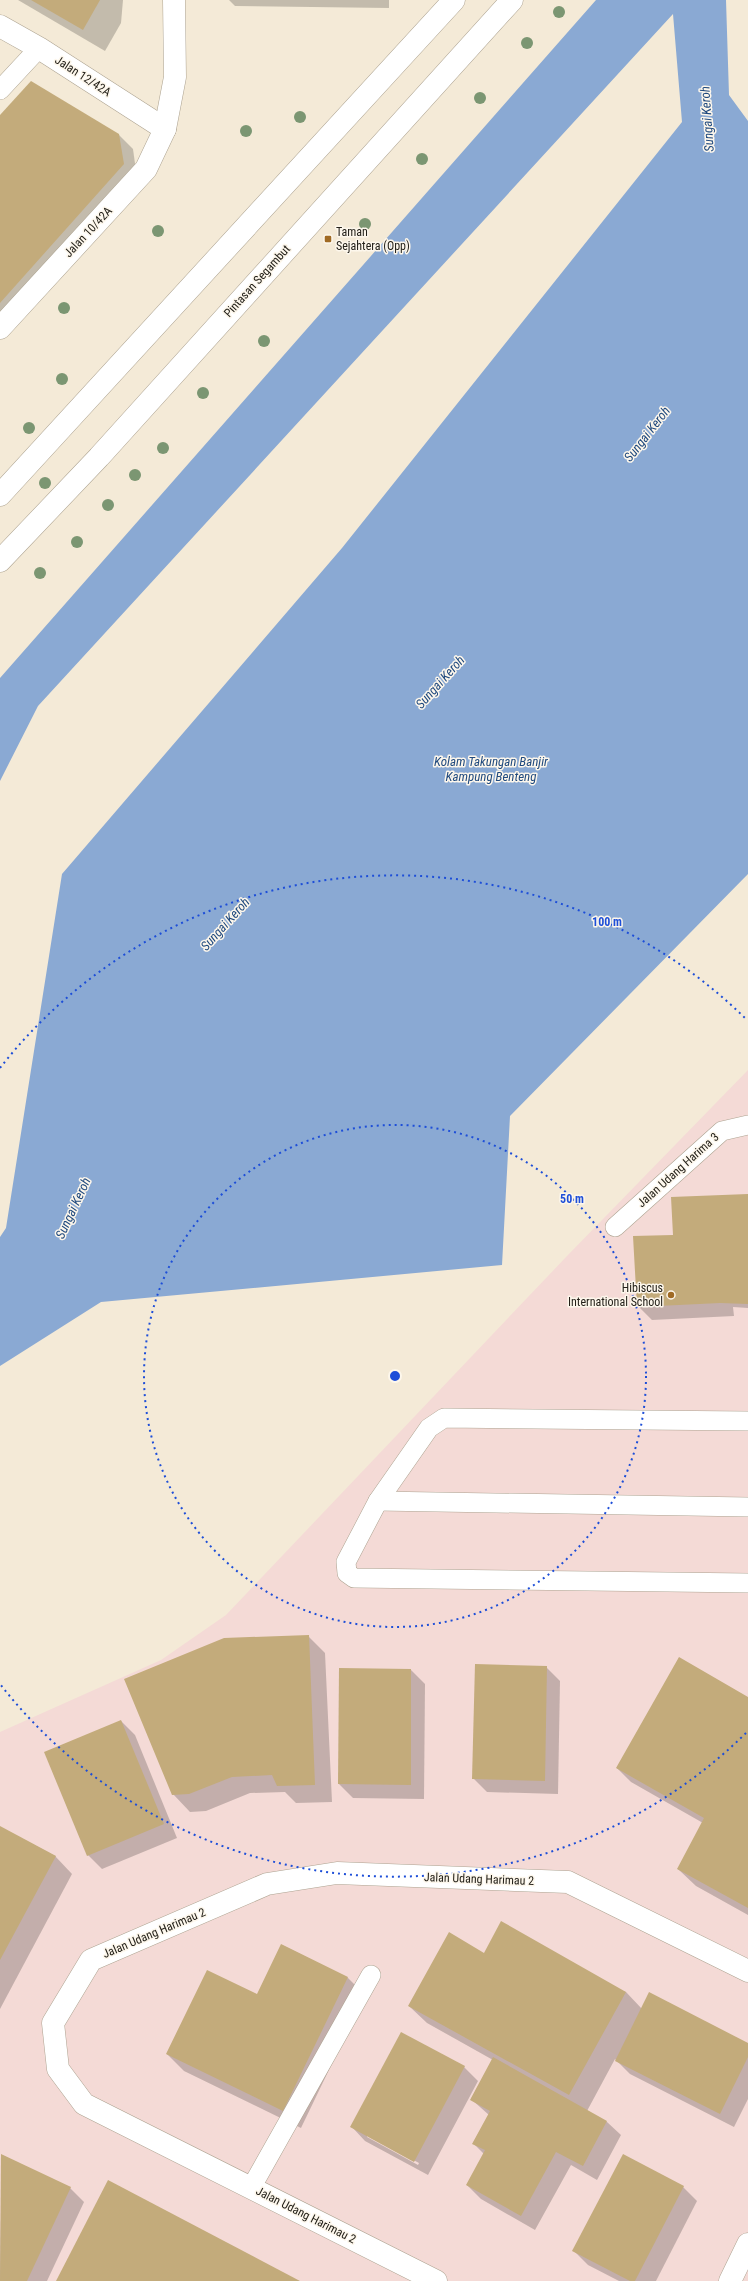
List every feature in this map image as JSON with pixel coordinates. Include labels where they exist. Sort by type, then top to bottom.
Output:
[{"type":"street","name":"Jalan 10/42A","points":[[0,328],[146,169],[165,129],[175,77],[174,0]]},
{"type":"street","points":[[0,494],[454,0]]},
{"type":"street","name":"Pintasan Segambut","points":[[0,562],[104,451],[512,0]]},
{"type":"street","name":"Jalan 12/42A","points":[[0,26],[39,48],[165,129]]},
{"type":"street","name":"Jalan Udang Harimau 2","points":[[436,2281],[84,2104],[58,2069],[53,2023],[91,1960],[267,1884],[337,1873],[568,1882],[748,1971]]},
{"type":"street","points":[[730,2281],[748,2244]]},
{"type":"lane","points":[[0,90],[39,48]]},
{"type":"lane","name":"Jalan Udang Harima 3","points":[[615,1227],[722,1131],[748,1125]]},
{"type":"lane","points":[[748,1421],[444,1418],[429,1428],[378,1501],[346,1562],[347,1572],[354,1578],[748,1583]]},
{"type":"lane","points":[[378,1501],[748,1507]]},
{"type":"lane","points":[[251,2188],[371,1974]]},
{"type":"shaded area","points":[[748,1070],[748,2281],[0,2281],[0,1732],[161,1660],[226,1615],[567,1256]]},
{"type":"water","name":"Kolam Takungan Banjir Kampung Benteng","points":[[596,0],[726,0],[729,95],[748,121],[748,874],[510,1116],[502,1265],[101,1302],[0,1366],[0,1237],[6,1228],[62,874],[342,548],[682,122],[673,14],[38,706],[0,781],[0,678]]},
{"type":"building","points":[[31,0],[100,0],[83,30]]},
{"type":"building","points":[[31,81],[119,134],[124,164],[0,303],[0,115]]},
{"type":"building","points":[[748,1194],[748,1304],[720,1303],[637,1307],[633,1236],[673,1235],[671,1197]]},
{"type":"building","points":[[309,1635],[315,1785],[277,1786],[272,1775],[232,1777],[189,1794],[172,1795],[124,1679],[224,1638]]},
{"type":"building","points":[[679,1657],[748,1697],[748,1908],[677,1869],[704,1818],[616,1768]]},
{"type":"building","points":[[475,1664],[547,1666],[545,1781],[472,1779]]},
{"type":"building","points":[[339,1668],[411,1669],[411,1785],[338,1784]]},
{"type":"building","points":[[121,1720],[164,1824],[87,1856],[44,1752]]},
{"type":"building","points":[[0,1826],[56,1856],[0,1960]]},
{"type":"building","points":[[501,1921],[626,1992],[569,2095],[408,2006],[449,1932],[484,1953]]},
{"type":"building","points":[[281,1944],[348,1977],[283,2111],[166,2054],[207,1970],[257,1994]]},
{"type":"building","points":[[649,1992],[748,2043],[748,2057],[720,2114],[615,2061]]},
{"type":"building","points":[[401,2032],[465,2066],[414,2162],[350,2127]]},
{"type":"building","points":[[493,2057],[607,2121],[583,2166],[556,2152],[521,2216],[466,2185],[485,2150],[472,2144],[490,2111],[470,2100]]},
{"type":"building","points":[[1,2154],[71,2187],[27,2281],[0,2281]]},
{"type":"building","points":[[623,2154],[684,2186],[635,2281],[630,2281],[572,2251]]},
{"type":"building","points":[[108,2180],[300,2281],[56,2281]]},
{"type":"place","name":"Taman Sejahtera (Opp)","points":[[328,239]]},
{"type":"place","name":"Hibiscus International School","points":[[671,1295]]},
{"type":"water label","name":"Sungai Keroh","points":[[707,119]]},
{"type":"water label","name":"Sungai Keroh","points":[[647,434]]},
{"type":"water label","name":"Sungai Keroh","points":[[440,682]]},
{"type":"water label","name":"Sungai Keroh","points":[[225,924]]},
{"type":"water label","name":"Sungai Keroh","points":[[73,1208]]}]
